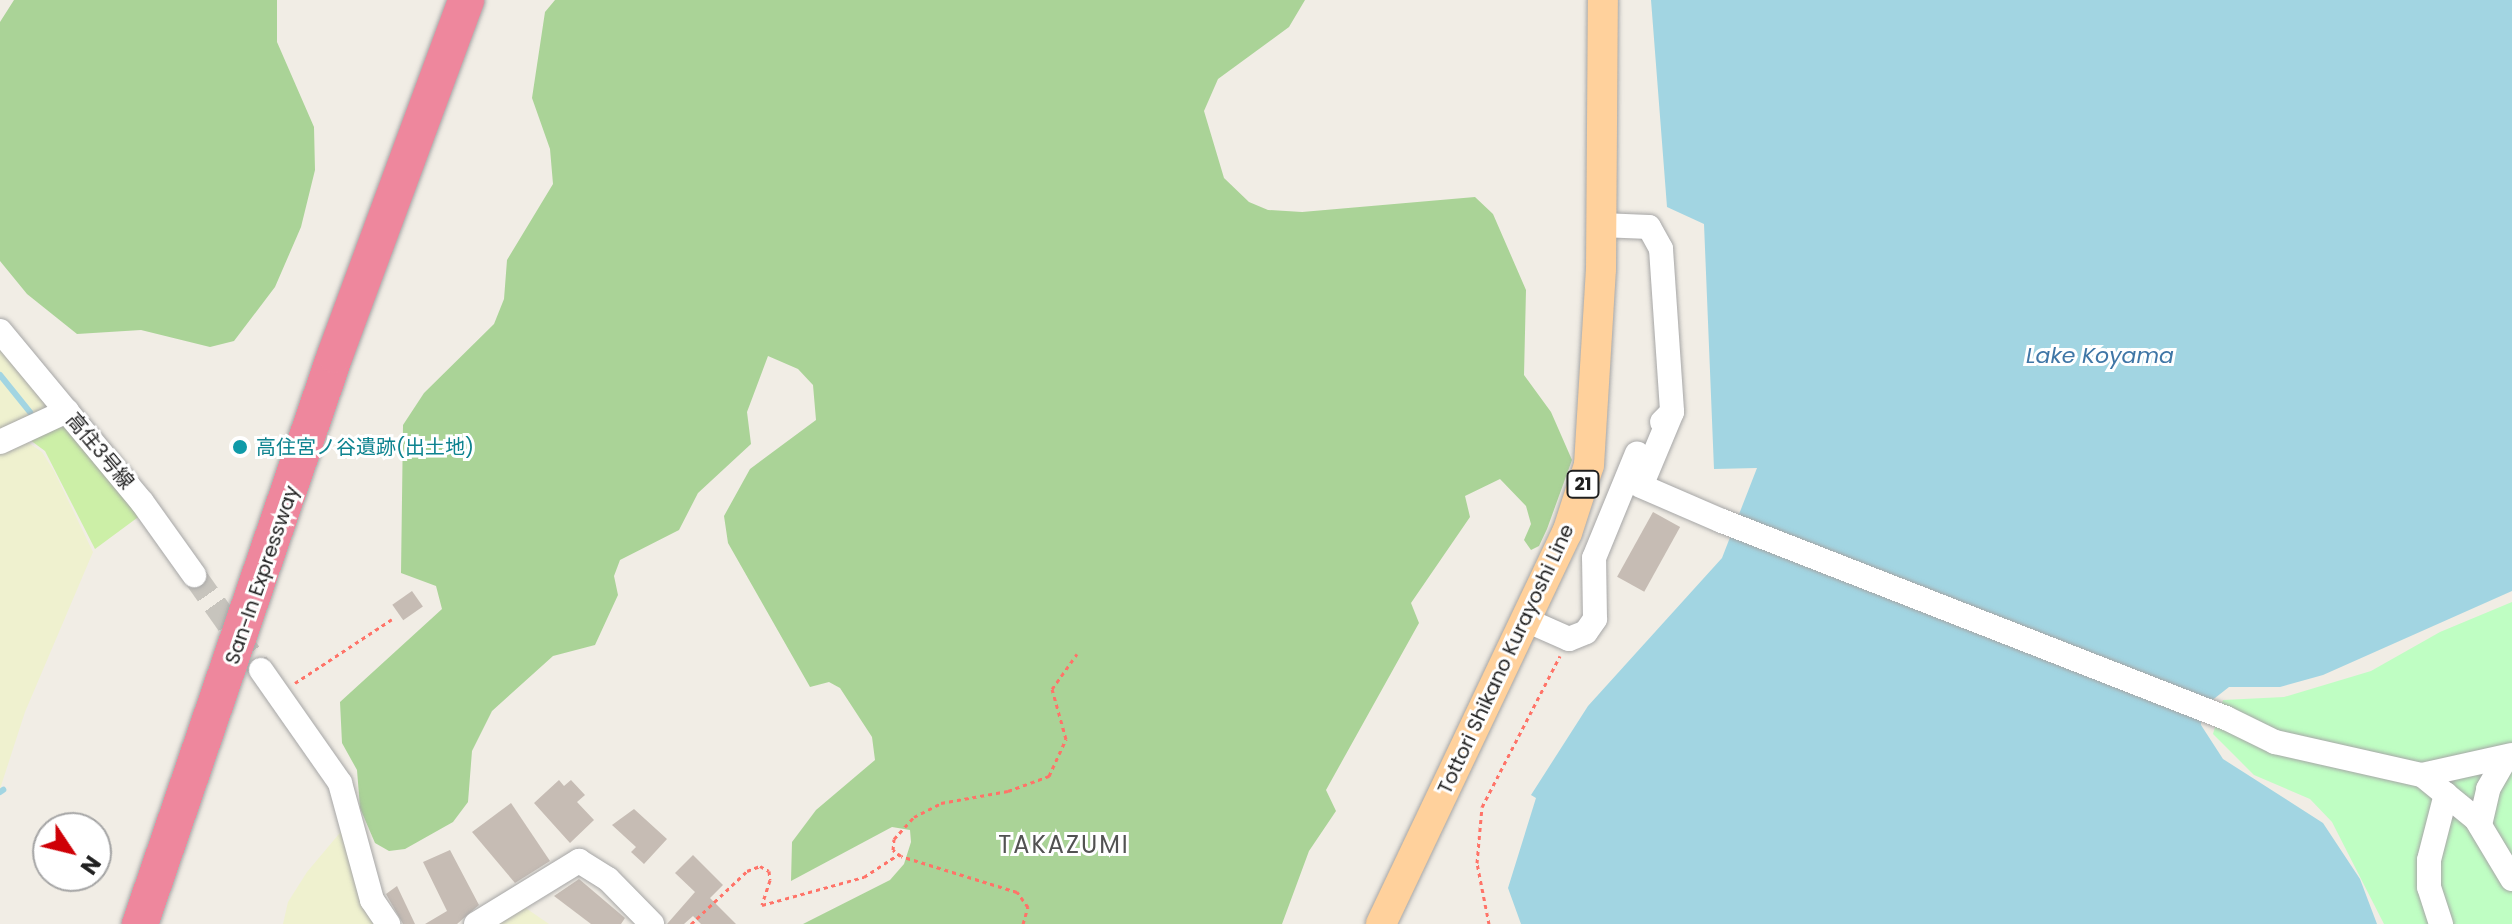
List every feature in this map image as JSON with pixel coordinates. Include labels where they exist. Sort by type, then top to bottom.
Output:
[{"type":"highway","name":"San-In Expressway","points":[[140,924],[151,878],[442,0]]},
{"type":"highway","name":"San-In Expressway","points":[[129,924],[151,878],[335,355],[466,0]]},
{"type":"main road","name":"Tottori Shikano Kurayoshi Line","points":[[1381,924],[1567,533],[1589,465],[1601,225],[1603,0]]},
{"type":"street","points":[[1601,225],[1649,227],[1661,249],[1672,412],[1641,486],[1722,521],[2226,718],[2275,742],[2422,775],[2509,756]]},
{"type":"street","name":"高住3号線","points":[[0,331],[67,411],[194,575]]},
{"type":"street","points":[[0,442],[67,411]]},
{"type":"street","points":[[1526,620],[1569,639],[1586,632],[1595,619],[1594,558],[1643,440],[1672,412]]},
{"type":"street","points":[[261,670],[276,696],[340,783],[372,900],[388,924]]},
{"type":"street","points":[[2480,825],[2488,789],[2509,756]]},
{"type":"street","points":[[2422,775],[2480,825],[2512,879]]},
{"type":"street","points":[[2441,924],[2429,887],[2429,860],[2446,794]]},
{"type":"street","points":[[476,924],[579,861],[608,879],[652,924]]},
{"type":"path","points":[[276,696],[392,619]]},
{"type":"path","points":[[1489,924],[1477,863],[1482,807],[1569,639]]},
{"type":"path","points":[[1023,924],[1028,907],[1017,892],[893,850],[901,827],[941,803],[1022,788],[1049,776],[1066,739],[1052,689],[1077,654]]},
{"type":"path","points":[[691,924],[747,871],[760,866],[769,871],[770,880],[762,905],[864,877],[899,854]]},
{"type":"green space","points":[[14,0],[277,0],[277,42],[314,127],[315,170],[301,227],[275,287],[234,341],[210,347],[141,330],[77,334],[27,294],[0,261],[0,22]]},
{"type":"green space","points":[[555,0],[1305,0],[1289,27],[1218,79],[1204,111],[1224,178],[1249,202],[1268,210],[1302,212],[1475,197],[1493,214],[1526,290],[1524,375],[1551,412],[1572,460],[1547,529],[1539,546],[1531,550],[1524,540],[1531,524],[1526,506],[1500,479],[1465,496],[1470,517],[1411,603],[1419,623],[1326,790],[1336,811],[1309,851],[1282,924],[803,924],[890,880],[904,864],[911,842],[910,830],[892,827],[791,881],[792,842],[816,810],[875,760],[872,737],[840,688],[829,682],[810,687],[728,543],[724,516],[750,469],[816,420],[813,385],[798,369],[768,356],[747,412],[751,444],[698,493],[679,530],[620,560],[614,576],[618,595],[595,645],[553,656],[492,711],[472,751],[468,802],[453,822],[405,849],[389,851],[375,843],[360,808],[357,770],[342,743],[340,702],[442,609],[436,586],[401,573],[403,425],[424,393],[494,324],[504,299],[507,260],[553,184],[550,149],[532,98],[545,12]]},
{"type":"green space","points":[[0,343],[50,409],[0,435]]},
{"type":"green space","points":[[65,425],[141,515],[95,549],[45,451],[26,437]]},
{"type":"green space","points":[[23,439],[42,452],[54,471],[93,552],[25,712],[0,789],[0,449]]},
{"type":"green space","points":[[2512,602],[2512,924],[2384,924],[2332,822],[2310,799],[2254,775],[2213,734],[2223,700],[2284,697],[2371,671],[2440,632]]},
{"type":"green space","points":[[344,828],[377,924],[283,924],[288,902],[307,872]]},
{"type":"green space","points":[[517,902],[549,924],[487,924]]},
{"type":"water","name":"Lake Koyama","points":[[1651,0],[2512,0],[2512,591],[2323,675],[2280,687],[2229,687],[2201,709],[2201,725],[2223,759],[2323,823],[2360,879],[2377,924],[1521,924],[1508,888],[1536,798],[1531,795],[1588,706],[1722,558],[1757,468],[1714,469],[1704,224],[1667,207]]},
{"type":"building","points":[[1653,512],[1680,527],[1644,592],[1617,577]]},
{"type":"building","points":[[412,591],[423,607],[403,620],[392,605]]},
{"type":"building","points":[[559,780],[564,786],[571,780],[585,795],[577,802],[594,820],[570,843],[534,803]]},
{"type":"building","points":[[511,803],[550,861],[515,883],[472,832]]},
{"type":"building","points":[[634,809],[667,839],[644,864],[631,852],[636,847],[612,825]]},
{"type":"building","points":[[450,850],[479,905],[457,924],[425,924],[447,911],[423,862]]},
{"type":"building","points":[[693,855],[723,885],[710,898],[736,924],[701,924],[693,916],[684,924],[667,924],[695,892],[675,873]]},
{"type":"building","points":[[579,879],[625,918],[621,924],[591,924],[554,896]]},
{"type":"building","points":[[397,886],[415,924],[403,924],[386,894]]},
{"type":"waterway","points":[[0,375],[30,412]]},
{"type":"tunnel","points":[[194,575],[261,670]]},
{"type":"place","name":"高住宮ノ谷遺跡(出土地)","points":[[240,447]]},
{"type":"district","name":"TAKAZUMI","points":[[1064,845]]}]
